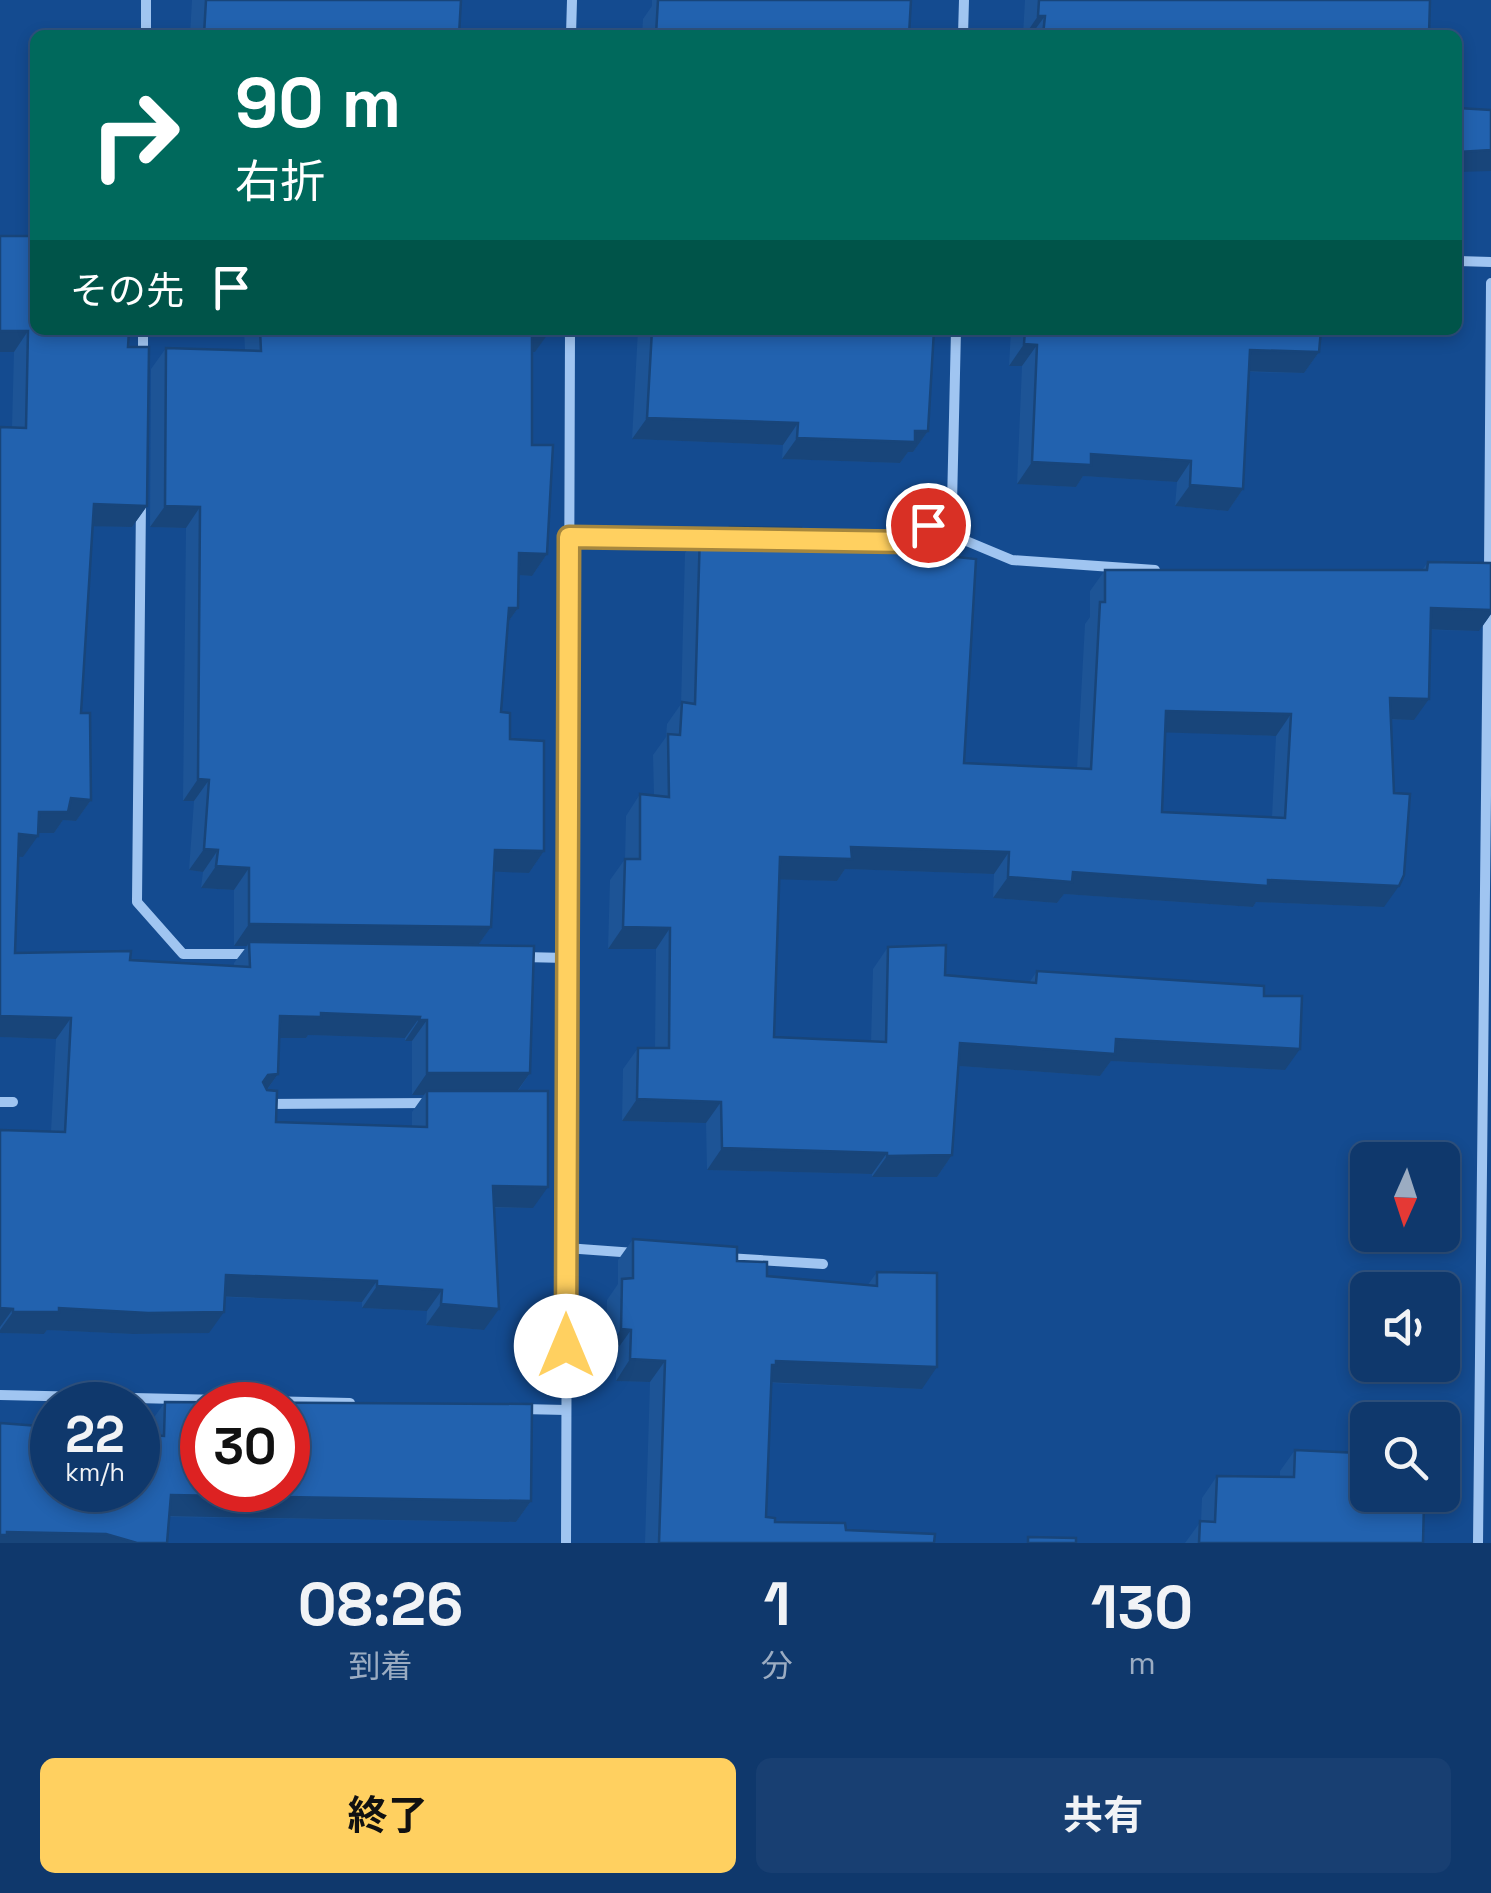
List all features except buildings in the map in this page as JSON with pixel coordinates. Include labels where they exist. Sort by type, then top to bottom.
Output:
[{"type":"street","points":[[146,0],[146,30]]},
{"type":"street","points":[[571,30],[572,0]]},
{"type":"street","points":[[963,30],[964,0]]},
{"type":"street","points":[[1462,261],[1491,262]]},
{"type":"street","points":[[1488,582],[1491,283]]},
{"type":"street","points":[[143,335],[143,370]]},
{"type":"street","points":[[566,1543],[570,335]]},
{"type":"street","points":[[769,540],[909,542],[952,504],[956,335]]},
{"type":"street","points":[[142,488],[137,902],[183,954],[260,954]]},
{"type":"street","points":[[928,525],[1012,560],[1165,571]]},
{"type":"street","points":[[569,537],[729,540]]},
{"type":"street","points":[[1478,1543],[1482,1478],[1488,602]]},
{"type":"street","points":[[510,957],[568,958]]},
{"type":"street","points":[[0,1102],[13,1102]]},
{"type":"street","points":[[548,1103],[567,1102]]},
{"type":"street","points":[[257,1104],[451,1103]]},
{"type":"street","points":[[566,1248],[645,1253]]},
{"type":"street","points":[[704,1257],[823,1264]]},
{"type":"street","points":[[0,1394],[370,1404]]},
{"type":"street","points":[[507,1408],[566,1410]]},
{"type":"route","points":[[566,1346],[569,537],[909,542],[928,525]]}]
